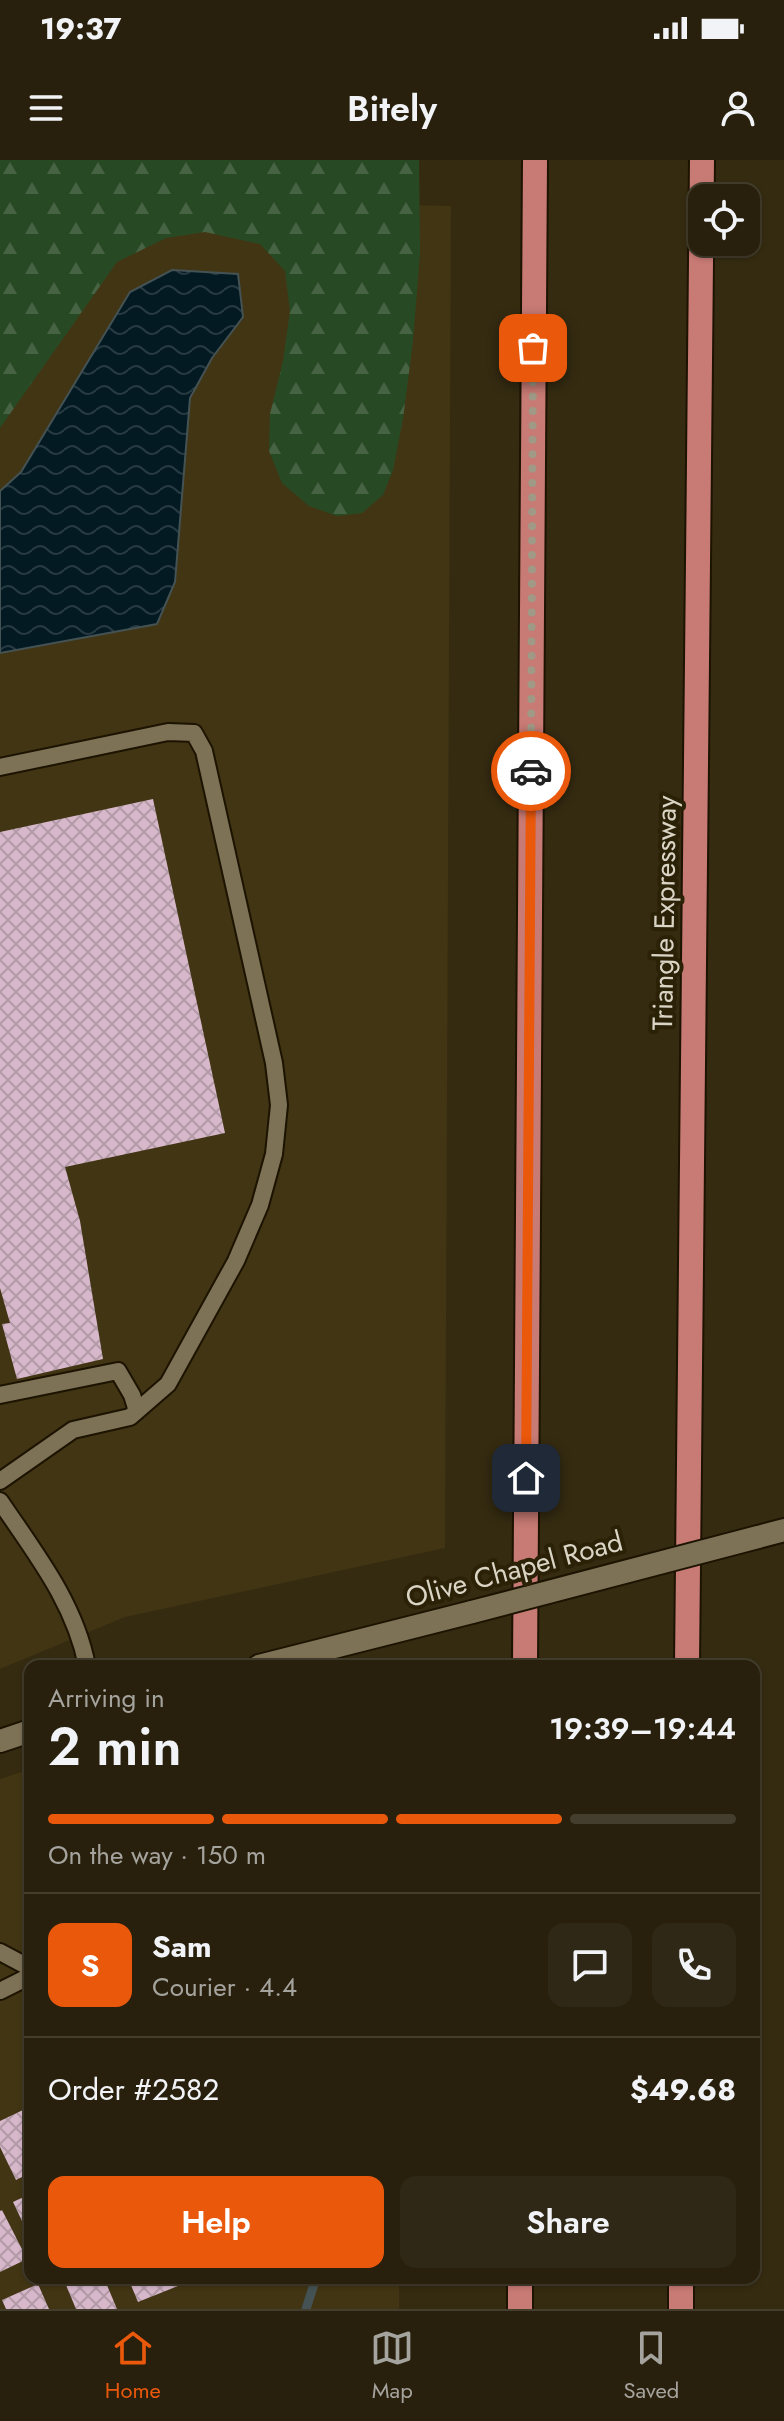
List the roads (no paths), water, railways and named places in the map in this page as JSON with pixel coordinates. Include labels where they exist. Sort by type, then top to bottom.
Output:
[{"type":"highway","points":[[525,1660],[535,160]]},
{"type":"highway","name":"Triangle Expressway","points":[[687,1660],[702,160]]},
{"type":"highway","points":[[520,2284],[520,2309]]},
{"type":"highway","points":[[681,2284],[681,2309]]},
{"type":"main road","name":"Olive Chapel Road","points":[[283,1660],[784,1530]]},
{"type":"main road","points":[[0,1741],[24,1733]]},
{"type":"lane","points":[[0,767],[168,732],[194,733],[204,751],[274,1063],[279,1105],[274,1154],[260,1205],[236,1261],[168,1384],[130,1417],[73,1430],[0,1481]]},
{"type":"lane","points":[[0,1395],[118,1371],[137,1411]]},
{"type":"lane","points":[[0,1501],[67,1604],[80,1634],[86,1660]]},
{"type":"lane","points":[[0,1952],[24,1965]]},
{"type":"lane","points":[[0,1991],[24,1979]]},
{"type":"water","points":[[172,270],[238,274],[243,317],[212,358],[190,398],[175,582],[157,624],[0,653],[0,491],[21,472],[130,292]]},
{"type":"waterway","points":[[306,2309],[314,2284]]}]
